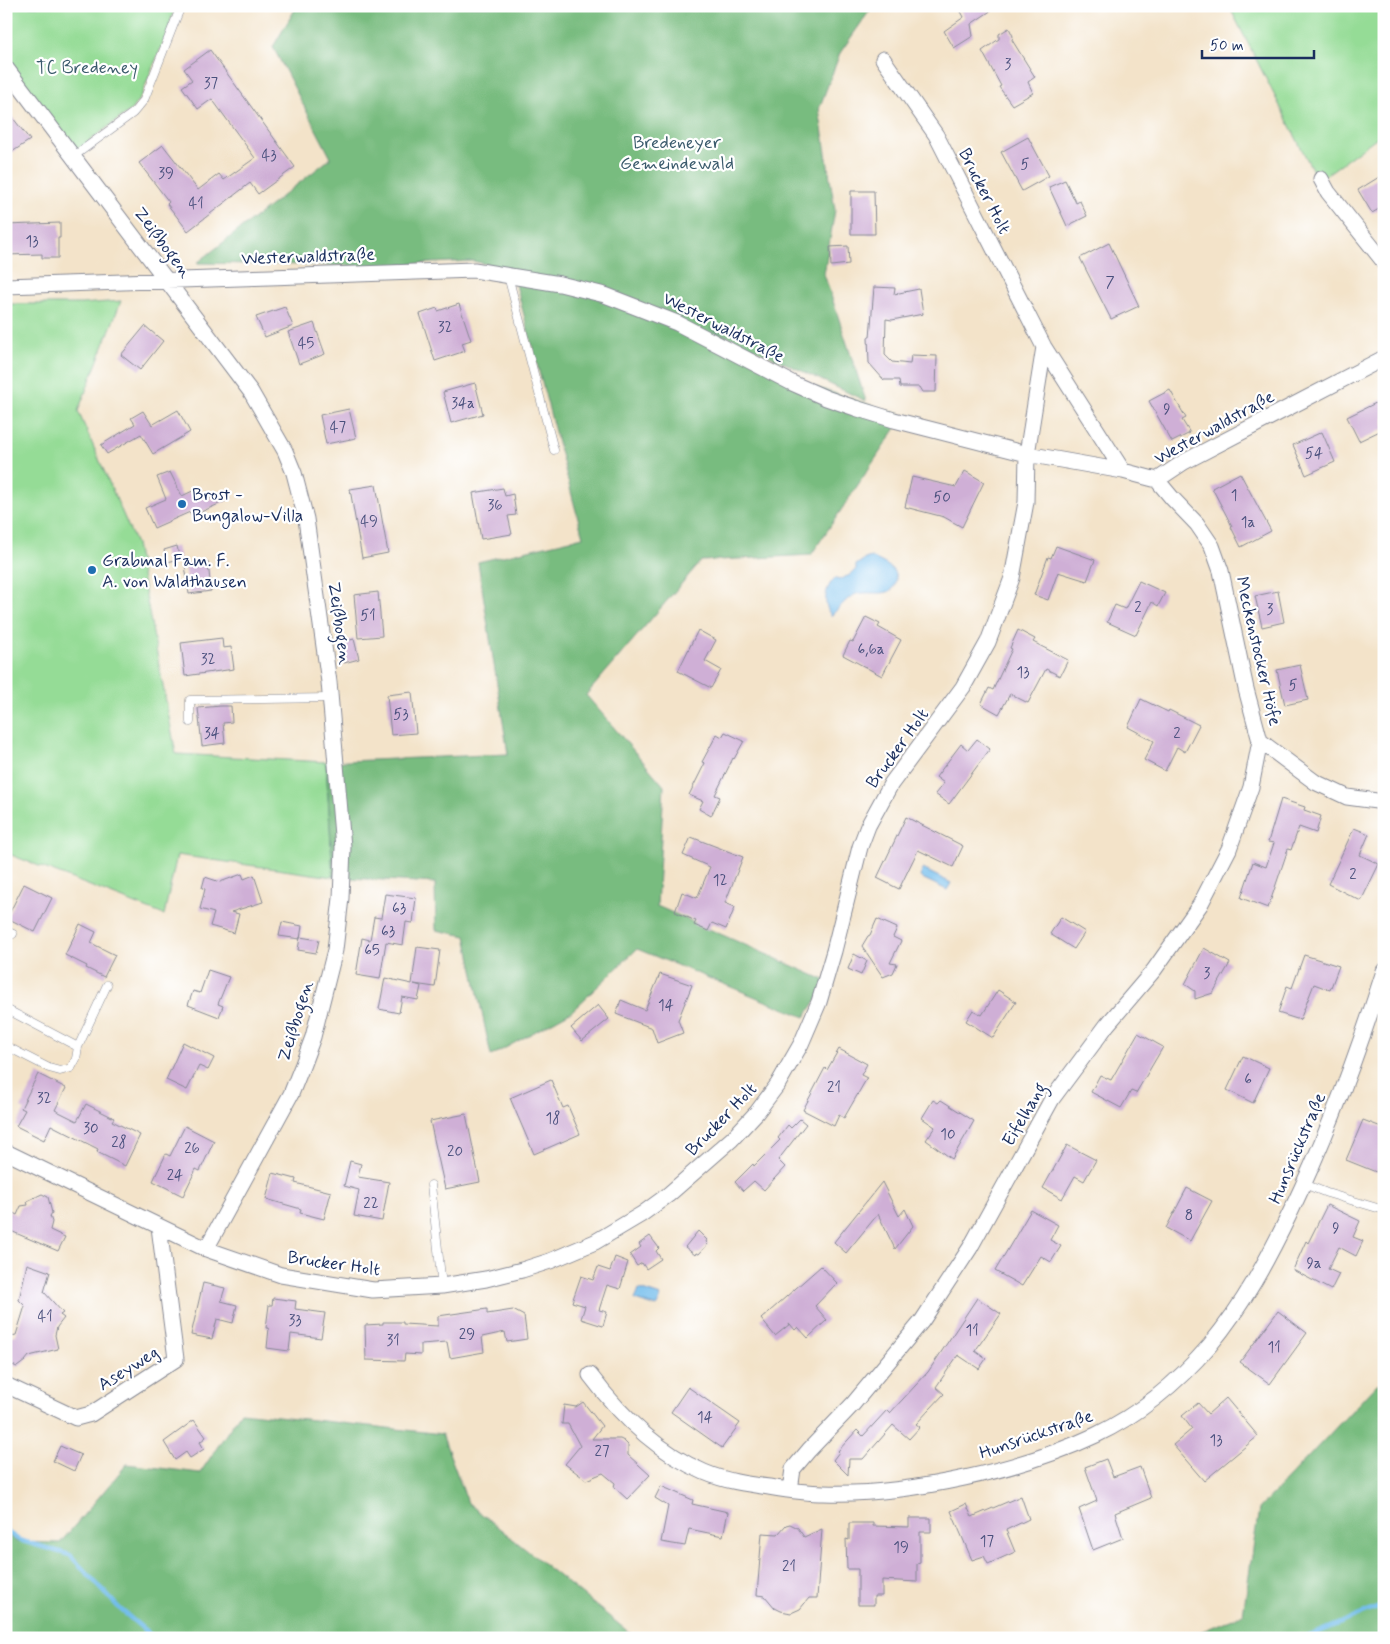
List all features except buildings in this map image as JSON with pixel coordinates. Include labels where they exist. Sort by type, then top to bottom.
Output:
[{"type":"street","name":"Brucker Holt","points":[[883,59],[936,135],[1044,347],[1124,471]]},
{"type":"street","name":"Zeißbogen","points":[[6,68],[252,392],[276,434],[294,472],[306,519],[330,698],[343,847],[341,898],[335,950],[313,1037],[294,1086],[206,1249]]},
{"type":"street","points":[[1321,179],[1328,192],[1384,262]]},
{"type":"street","name":"Westerwaldstraße","points":[[6,286],[474,270],[508,275],[572,286],[605,294],[677,322],[792,383],[826,398],[894,420],[1026,454],[1124,471],[1157,480],[1184,462],[1384,358]]},
{"type":"street","name":"Brucker Holt","points":[[6,1152],[206,1249],[281,1275],[373,1290],[442,1286],[486,1279],[522,1270],[550,1261],[595,1242],[661,1200],[732,1139],[757,1112],[778,1084],[802,1044],[819,1002],[860,847],[868,826],[891,784],[963,687],[997,622],[1012,578],[1026,502],[1026,454],[1044,347]]},
{"type":"street","name":"Meckenstocker Höfe","points":[[1157,480],[1197,524],[1212,546],[1221,571],[1246,689],[1260,741],[1315,782],[1347,797],[1384,802]]},
{"type":"street","name":"Eifelhang","points":[[790,1490],[794,1469],[804,1456],[854,1404],[922,1321],[970,1248],[1052,1099],[1107,1025],[1154,970],[1200,905],[1229,849],[1251,786],[1260,741]]},
{"type":"street","name":"Hunsrückstraße","points":[[590,1375],[609,1399],[639,1429],[682,1461],[703,1472],[730,1481],[790,1490],[824,1493],[864,1492],[892,1490],[964,1478],[1068,1447],[1097,1434],[1126,1418],[1156,1397],[1208,1346],[1233,1316],[1262,1268],[1304,1184],[1342,1092],[1384,971]]},
{"type":"street","name":"Aseyweg","points":[[6,1385],[76,1418],[91,1414],[176,1359],[159,1227]]},
{"type":"lane","points":[[74,156],[133,112],[144,100],[180,6]]},
{"type":"lane","points":[[508,275],[554,450]]},
{"type":"lane","points":[[190,722],[190,700],[330,698]]},
{"type":"lane","points":[[6,1046],[49,1068],[60,1071],[71,1068],[76,1059],[78,1048],[107,985]]},
{"type":"lane","points":[[6,1009],[78,1048]]},
{"type":"lane","points":[[1304,1184],[1384,1210]]},
{"type":"lane","points":[[431,1185],[442,1286]]},
{"type":"green space","name":"TC Bredeney","points":[[6,6],[175,6],[168,31],[140,98],[131,110],[74,152],[6,65]]},
{"type":"green space","name":"Bredeneyer Gemeindewald","points":[[297,6],[873,6],[840,53],[819,109],[835,210],[824,274],[866,401],[710,328],[806,384],[904,416],[811,555],[701,561],[586,695],[664,786],[657,906],[829,982],[805,1017],[637,949],[572,1011],[491,1056],[466,936],[436,930],[435,883],[333,877],[326,762],[508,754],[478,562],[583,537],[512,270],[473,261],[369,266],[197,263],[331,158],[273,47]]},
{"type":"green space","points":[[1229,6],[1384,6],[1384,132],[1318,181]]},
{"type":"green space","points":[[121,301],[78,411],[136,544],[176,754],[326,762],[333,877],[177,855],[164,915],[6,853],[6,304],[81,304]]},
{"type":"green space","points":[[1378,1383],[1384,1389],[1384,1638],[1186,1638],[1243,1614],[1259,1509]]},
{"type":"green space","points":[[241,1412],[442,1434],[468,1503],[636,1638],[6,1638],[6,1534],[17,1542],[60,1543],[127,1464],[200,1473]]},
{"type":"water","points":[[871,557],[894,571],[895,586],[886,592],[854,595],[831,616],[828,611],[826,596],[831,582],[835,578],[838,580],[850,575],[856,569],[856,565]]},
{"type":"water","points":[[923,869],[951,883],[947,890],[920,877]]},
{"type":"water","points":[[639,1289],[661,1296],[657,1307],[635,1300]]},
{"type":"waterway","points":[[6,1531],[19,1540],[70,1555],[120,1609],[154,1638]]},
{"type":"waterway","points":[[1305,1638],[1384,1605]]},
{"type":"place","name":"Brost - Bungalow-Villa","points":[[182,504]]},
{"type":"place","name":"Grabmal Fam. F. A. von Waldthausen","points":[[92,570]]}]
